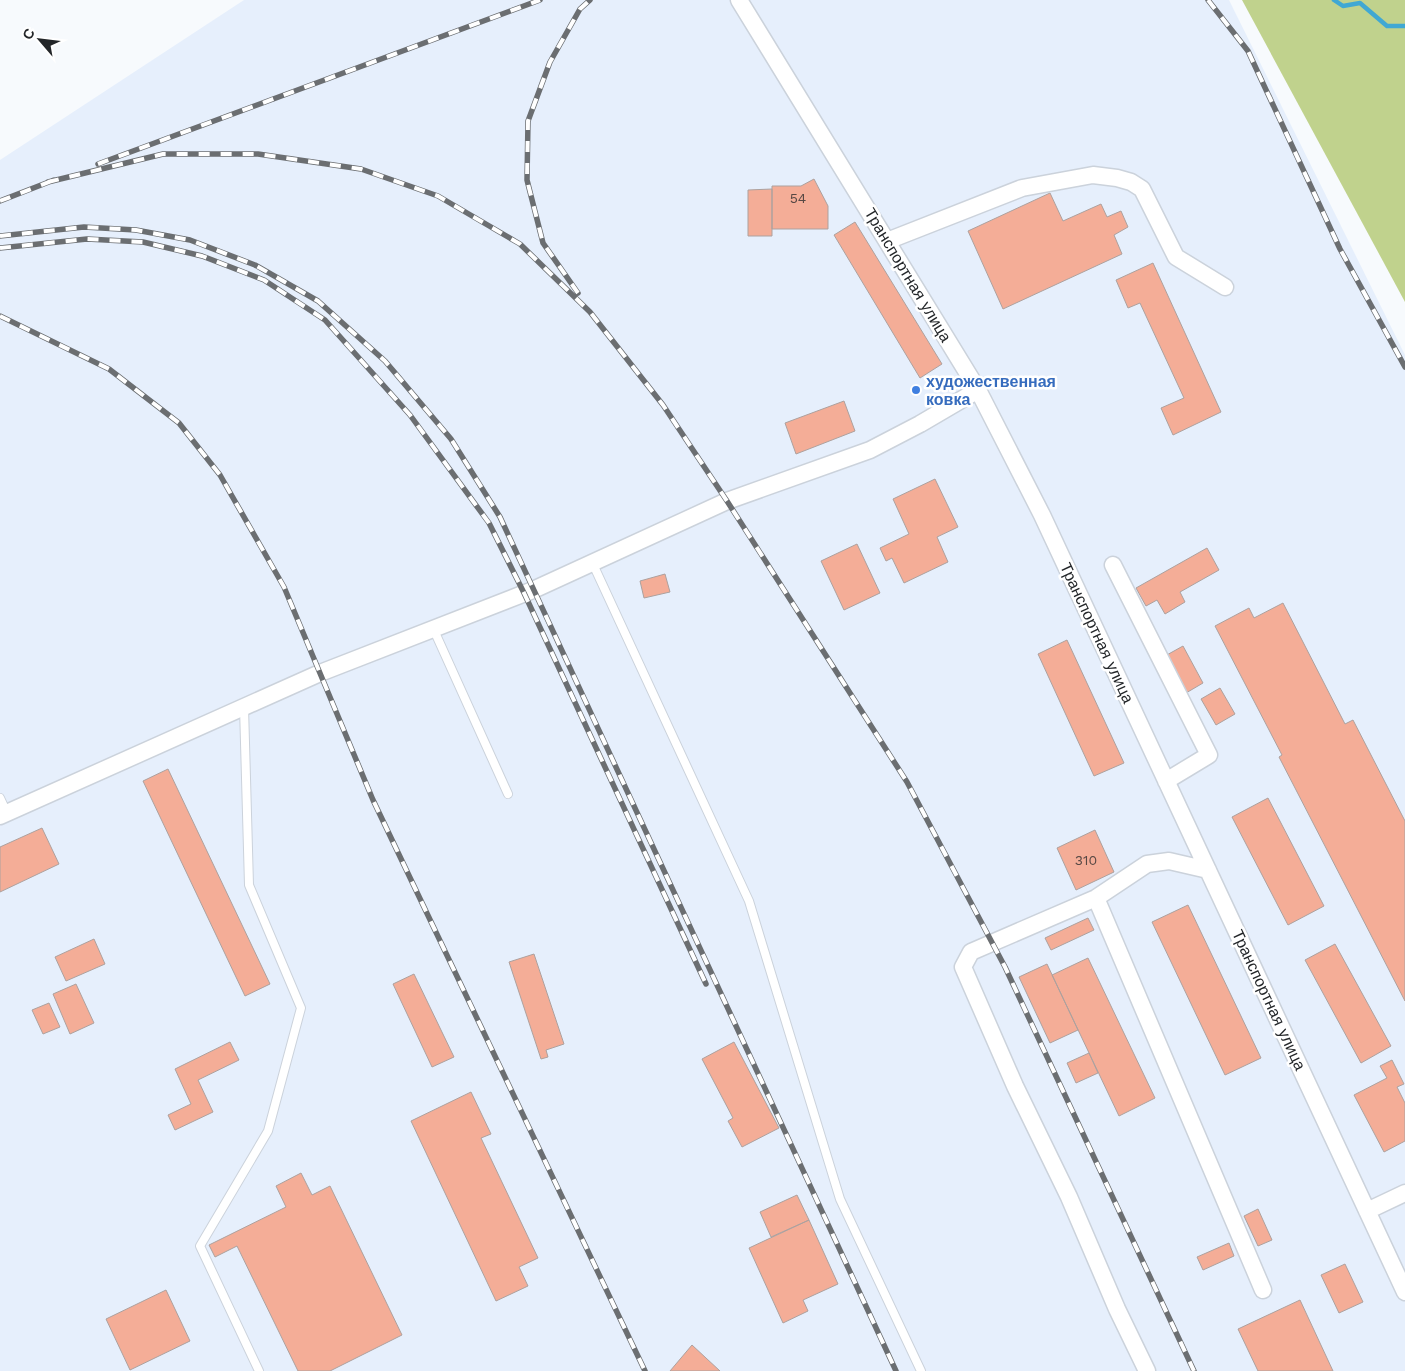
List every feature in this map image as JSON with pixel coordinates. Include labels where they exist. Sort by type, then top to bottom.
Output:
[{"type":"street","name":"Транспортная улица","points":[[739,0],[978,390],[1042,514],[1405,1292]]},
{"type":"street","points":[[887,241],[1022,188],[1093,175],[1118,178],[1131,182],[1142,189],[1176,257],[1225,287]]},
{"type":"street","points":[[2,809],[320,673],[533,590],[727,502],[870,450],[920,424],[978,390]]},
{"type":"street","points":[[1113,565],[1209,756],[1166,780]]},
{"type":"street","points":[[1147,1371],[1117,1309],[1069,1197],[1015,1086],[963,967],[971,952],[1096,898],[1147,864],[1169,861],[1208,870]]},
{"type":"street","points":[[1096,898],[1263,1290]]},
{"type":"street","points":[[1367,1211],[1405,1193]]},
{"type":"lane","points":[[592,562],[750,901],[840,1199],[921,1371]]},
{"type":"lane","points":[[432,628],[508,794]]},
{"type":"lane","points":[[244,707],[249,885],[301,1008],[268,1131],[200,1246],[259,1371]]},
{"type":"shaded area","points":[[244,0],[1229,0],[1405,355],[1405,1371],[0,1371],[0,160]]},
{"type":"green space","points":[[1242,0],[1405,0],[1405,302]]},
{"type":"building","points":[[814,179],[828,206],[828,229],[772,229],[772,186],[801,186]]},
{"type":"building","points":[[772,189],[772,236],[748,236],[748,190]]},
{"type":"building","points":[[1050,193],[1063,221],[1101,204],[1107,217],[1121,211],[1128,227],[1114,235],[1122,254],[1003,309],[968,231]]},
{"type":"building","points":[[855,222],[942,364],[920,378],[834,235]]},
{"type":"building","points":[[1153,263],[1221,412],[1173,435],[1161,408],[1184,398],[1140,303],[1128,308],[1116,280]]},
{"type":"building","points":[[844,401],[855,431],[796,454],[785,423]]},
{"type":"building","points":[[935,479],[958,527],[937,537],[948,562],[904,583],[892,558],[886,561],[880,548],[909,534],[893,499]]},
{"type":"building","points":[[857,544],[880,593],[844,610],[821,561]]},
{"type":"building","points":[[1207,548],[1219,570],[1180,592],[1185,602],[1165,614],[1157,600],[1146,606],[1136,588]]},
{"type":"building","points":[[665,574],[670,592],[644,598],[640,581]]},
{"type":"building","points":[[1283,603],[1345,724],[1353,720],[1405,821],[1405,1001],[1279,757],[1282,755],[1215,626],[1249,608],[1254,618]]},
{"type":"building","points":[[1067,640],[1124,763],[1094,776],[1038,654]]},
{"type":"building","points":[[1183,646],[1203,683],[1186,693],[1165,656]]},
{"type":"building","points":[[1220,688],[1235,714],[1216,725],[1201,699]]},
{"type":"building","points":[[168,769],[270,984],[245,996],[143,781]]},
{"type":"building","points":[[1268,798],[1324,906],[1288,925],[1232,817]]},
{"type":"building","points":[[42,828],[59,864],[0,892],[0,847]]},
{"type":"building","points":[[1095,830],[1114,872],[1076,890],[1057,848]]},
{"type":"building","points":[[1188,905],[1261,1058],[1225,1075],[1152,922]]},
{"type":"building","points":[[1088,918],[1094,930],[1051,950],[1045,938]]},
{"type":"building","points":[[94,939],[105,964],[66,981],[55,957]]},
{"type":"building","points":[[1335,944],[1391,1046],[1361,1063],[1305,960]]},
{"type":"building","points":[[534,954],[564,1044],[546,1050],[548,1057],[541,1059],[509,962]]},
{"type":"building","points":[[1088,958],[1155,1098],[1119,1116],[1052,975]]},
{"type":"building","points":[[1047,964],[1078,1030],[1050,1043],[1019,977]]},
{"type":"building","points":[[414,974],[454,1057],[432,1067],[393,984]]},
{"type":"building","points":[[76,984],[94,1023],[70,1034],[53,994]]},
{"type":"building","points":[[49,1003],[60,1027],[43,1034],[32,1010]]},
{"type":"building","points":[[230,1042],[239,1060],[198,1080],[213,1112],[175,1130],[168,1115],[191,1104],[175,1069]]},
{"type":"building","points":[[734,1042],[779,1128],[742,1147],[728,1121],[733,1118],[702,1059]]},
{"type":"building","points":[[1089,1053],[1098,1073],[1076,1083],[1067,1063]]},
{"type":"building","points":[[1392,1060],[1404,1084],[1397,1087],[1405,1103],[1405,1141],[1384,1152],[1354,1095],[1387,1078],[1380,1066]]},
{"type":"building","points":[[471,1092],[491,1134],[481,1138],[538,1258],[519,1267],[528,1286],[496,1301],[411,1121]]},
{"type":"building","points":[[301,1173],[312,1195],[330,1186],[402,1335],[330,1371],[298,1371],[237,1246],[215,1257],[209,1245],[286,1207],[276,1186]]},
{"type":"building","points":[[797,1195],[809,1220],[771,1237],[760,1212]]},
{"type":"building","points":[[1258,1209],[1272,1240],[1258,1246],[1244,1216]]},
{"type":"building","points":[[809,1220],[838,1284],[803,1300],[808,1311],[783,1323],[749,1248]]},
{"type":"building","points":[[1229,1243],[1234,1256],[1203,1270],[1197,1257]]},
{"type":"building","points":[[1345,1264],[1363,1302],[1339,1313],[1321,1275]]},
{"type":"building","points":[[166,1290],[190,1341],[130,1370],[106,1319]]},
{"type":"building","points":[[1300,1300],[1333,1371],[1258,1371],[1238,1329]]},
{"type":"building","points":[[692,1345],[720,1371],[670,1371]]},
{"type":"waterway","points":[[1334,0],[1343,6],[1360,3],[1387,26],[1405,26]]},
{"type":"railway","points":[[98,164],[540,0]]},
{"type":"railway","points":[[578,293],[543,243],[527,180],[528,121],[550,62],[580,9],[590,0]]},
{"type":"railway","points":[[1208,0],[1248,51],[1340,249],[1405,367]]},
{"type":"railway","points":[[48,182],[163,154],[258,154],[361,169],[438,196],[520,244],[590,312],[663,405],[727,501],[907,782],[1005,967],[1194,1371]]},
{"type":"railway","points":[[0,201],[54,180]]},
{"type":"railway","points":[[0,236],[84,227],[136,230],[190,240],[255,265],[318,301],[385,361],[451,439],[500,517],[896,1371]]},
{"type":"railway","points":[[0,248],[87,239],[143,242],[202,256],[264,280],[325,320],[410,415],[489,523],[524,593],[706,984]]},
{"type":"railway","points":[[0,316],[109,369],[179,423],[220,475],[284,587],[373,800],[645,1371]]},
{"type":"place","name":"художественная ковка","points":[[916,390]]}]
